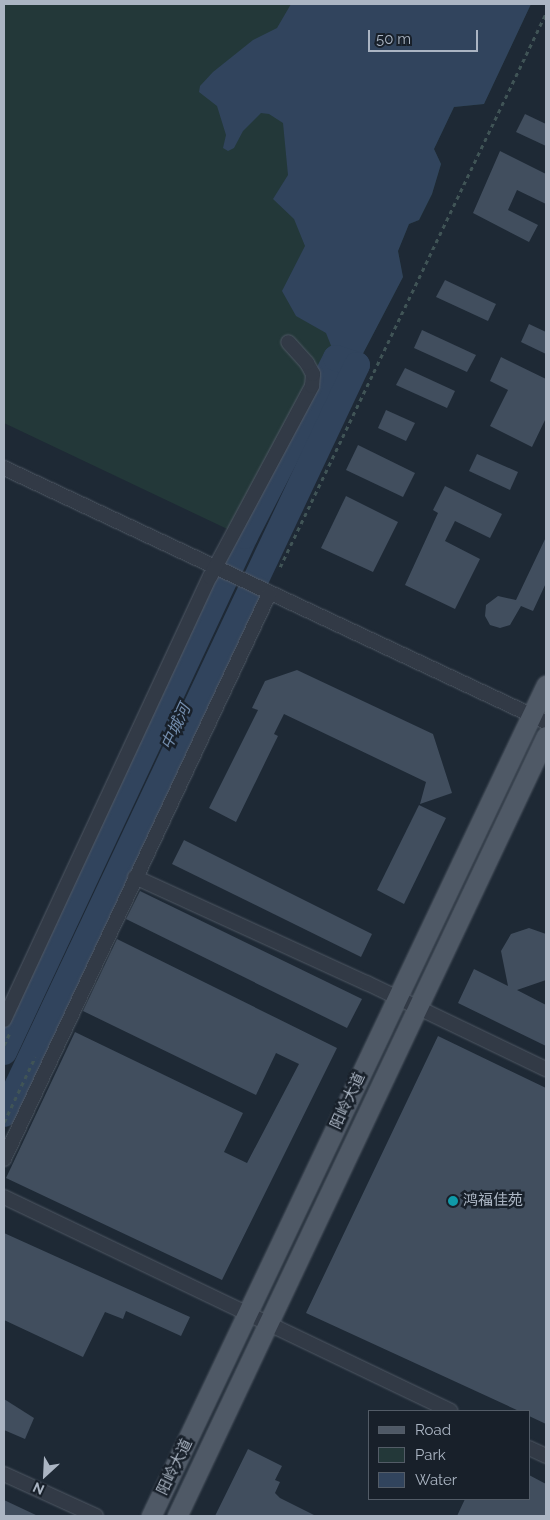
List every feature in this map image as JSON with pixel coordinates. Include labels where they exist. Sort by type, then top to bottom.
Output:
[{"type":"main road","name":"阳岭大道","points":[[152,1516],[397,997],[540,718],[546,685]]},
{"type":"main road","name":"阳岭大道","points":[[177,1516],[419,1008],[546,736]]},
{"type":"street","points":[[4,1020],[220,571],[312,386],[313,374],[307,363],[288,342]]},
{"type":"street","points":[[4,468],[220,571],[540,718]]},
{"type":"street","points":[[4,1159],[135,877],[264,591]]},
{"type":"street","points":[[135,877],[397,997],[546,1069]]},
{"type":"street","points":[[4,1198],[247,1316],[448,1410]]},
{"type":"street","points":[[530,1448],[546,1456]]},
{"type":"street","points":[[4,1474],[96,1516]]},
{"type":"path","points":[[280,567],[546,13]]},
{"type":"green space","points":[[4,4],[531,4],[484,104],[454,107],[434,149],[441,164],[432,194],[419,220],[409,224],[398,251],[403,277],[357,365],[336,358],[242,536],[4,423]]},
{"type":"water","points":[[291,4],[531,4],[484,104],[454,107],[434,149],[441,164],[432,194],[419,220],[409,224],[398,251],[403,277],[357,365],[336,358],[326,333],[296,316],[282,291],[305,246],[294,219],[273,199],[288,175],[283,123],[269,114],[261,113],[243,131],[234,148],[228,151],[223,148],[226,135],[217,106],[199,92],[200,86],[213,72],[253,40],[277,28]]},
{"type":"building","points":[[525,114],[546,124],[546,146],[516,132]]},
{"type":"building","points":[[500,151],[546,174],[546,204],[517,190],[508,210],[538,225],[529,242],[473,213]]},
{"type":"building","points":[[445,280],[496,304],[488,321],[436,297]]},
{"type":"building","points":[[529,324],[546,332],[546,354],[521,342]]},
{"type":"building","points":[[422,330],[476,355],[467,372],[414,348]]},
{"type":"building","points":[[501,357],[546,379],[546,418],[532,447],[490,426],[508,390],[490,381]]},
{"type":"building","points":[[405,368],[455,391],[447,408],[396,385]]},
{"type":"building","points":[[386,410],[415,423],[406,441],[378,428]]},
{"type":"building","points":[[358,445],[415,473],[403,497],[346,470]]},
{"type":"building","points":[[477,454],[518,472],[510,490],[469,471]]},
{"type":"building","points":[[445,486],[502,514],[490,538],[455,521],[445,541],[480,559],[455,609],[405,585],[438,513],[433,510]]},
{"type":"building","points":[[346,496],[398,522],[373,572],[321,548]]},
{"type":"building","points":[[546,537],[546,583],[533,611],[521,606],[510,625],[500,628],[490,625],[485,616],[486,605],[498,596],[516,600]]},
{"type":"building","points":[[297,670],[433,734],[452,793],[420,804],[426,782],[284,714],[274,734],[278,736],[236,822],[209,808],[258,710],[252,708],[265,681]]},
{"type":"building","points":[[419,805],[446,818],[404,904],[377,890]]},
{"type":"building","points":[[184,840],[372,934],[361,957],[172,864]]},
{"type":"building","points":[[140,891],[362,999],[347,1028],[126,919]]},
{"type":"building","points":[[529,928],[546,934],[546,980],[517,990],[546,1005],[546,1046],[458,1003],[474,969],[508,986],[501,951],[511,934]]},
{"type":"building","points":[[117,939],[337,1048],[222,1280],[6,1178],[75,1032],[243,1113],[224,1152],[247,1163],[299,1064],[276,1053],[256,1095],[83,1011]]},
{"type":"building","name":"鸿福佳苑","points":[[438,1036],[546,1088],[546,1424],[530,1416],[530,1410],[517,1410],[306,1313]]},
{"type":"building","points":[[4,1233],[190,1317],[181,1336],[126,1311],[123,1319],[105,1312],[83,1357],[4,1320]]},
{"type":"building","points":[[4,1399],[34,1418],[25,1439],[4,1430]]},
{"type":"building","points":[[248,1449],[282,1466],[275,1480],[280,1482],[275,1493],[280,1498],[316,1516],[215,1516]]},
{"type":"building","points":[[530,1476],[546,1484],[546,1516],[457,1516],[465,1500],[530,1500]]},
{"type":"building","points":[[4,1500],[38,1516],[4,1516]]},
{"type":"waterway","name":"中城河","points":[[4,1052],[245,536],[336,358],[357,365],[4,1114]]},
{"type":"place","name":"鸿福佳苑","points":[[453,1201]]}]
